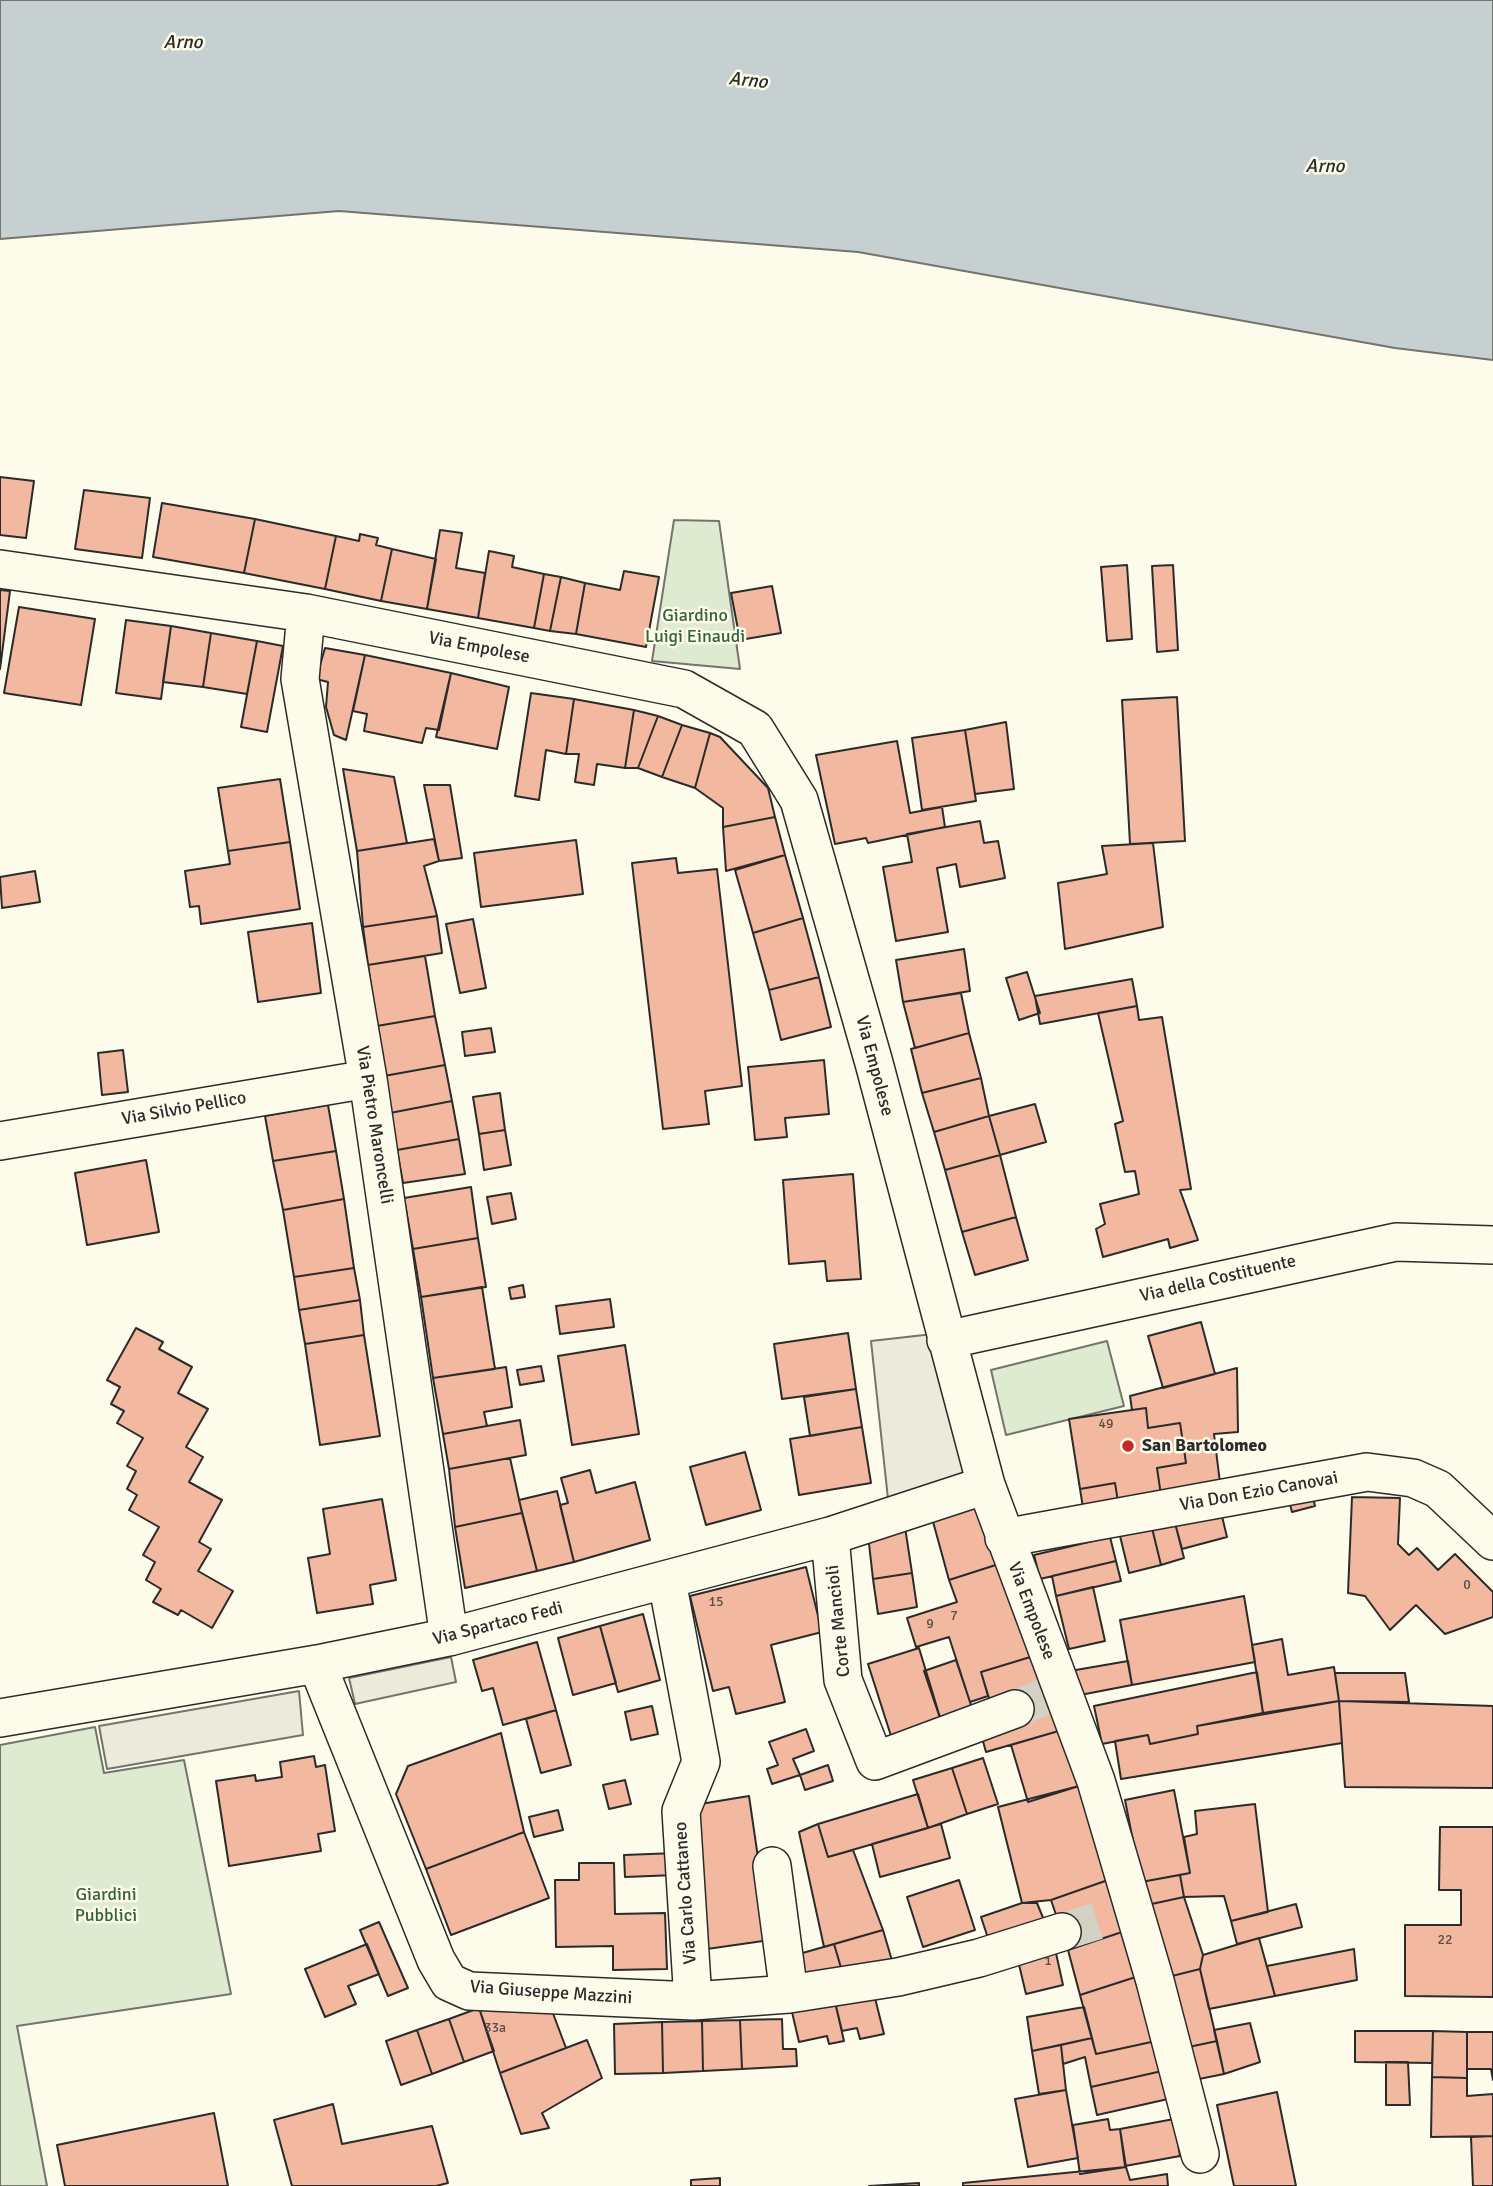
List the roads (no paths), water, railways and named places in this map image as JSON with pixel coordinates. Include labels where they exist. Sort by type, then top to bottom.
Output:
[{"type":"street","name":"Via Empolese","points":[[0,569],[306,613],[684,689],[755,729],[799,800],[874,1063],[986,1485],[1055,1693],[1096,1782],[1126,1911],[1200,2154]]},
{"type":"street","name":"Via Pietro Maroncelli","points":[[306,613],[300,680],[368,1079],[449,1637]]},
{"type":"street","name":"Via Silvio Pellico","points":[[0,1141],[368,1079]]},
{"type":"street","name":"Via della Costituente","points":[[946,1340],[1396,1242],[1493,1245]]},
{"type":"street","name":"Via Don Ezio Canovai","points":[[1004,1538],[1367,1472],[1413,1478],[1438,1489],[1493,1541]]},
{"type":"street","name":"Via Spartaco Fedi","points":[[0,1718],[317,1664],[449,1637],[830,1536],[986,1485]]},
{"type":"street","name":"Corte Mancioli","points":[[830,1536],[843,1680],[875,1761],[1016,1709]]},
{"type":"street","name":"Via Carlo Cattaneo","points":[[667,1581],[701,1762],[681,1811],[693,2001]]},
{"type":"street","name":"Via Giuseppe Mazzini","points":[[317,1664],[436,1960],[449,1982],[469,1990],[693,2001],[789,1994],[898,1977],[979,1958],[1062,1932]]},
{"type":"street","points":[[772,1866],[789,1994]]},
{"type":"water","name":"Arno","points":[[0,0],[1493,0],[1493,360],[1395,348],[858,252],[339,211],[0,239]]},
{"type":"tunnel","points":[[1015,1709],[1049,1695]]},
{"type":"tunnel","points":[[1062,1932],[1120,1914]]},
{"type":"place","name":"San Bartolomeo","points":[[1128,1446]]},
{"type":"park label","name":"Giardino Luigi Einaudi","points":[[695,626]]},
{"type":"park label","name":"Giardini Pubblici","points":[[106,1905]]}]
